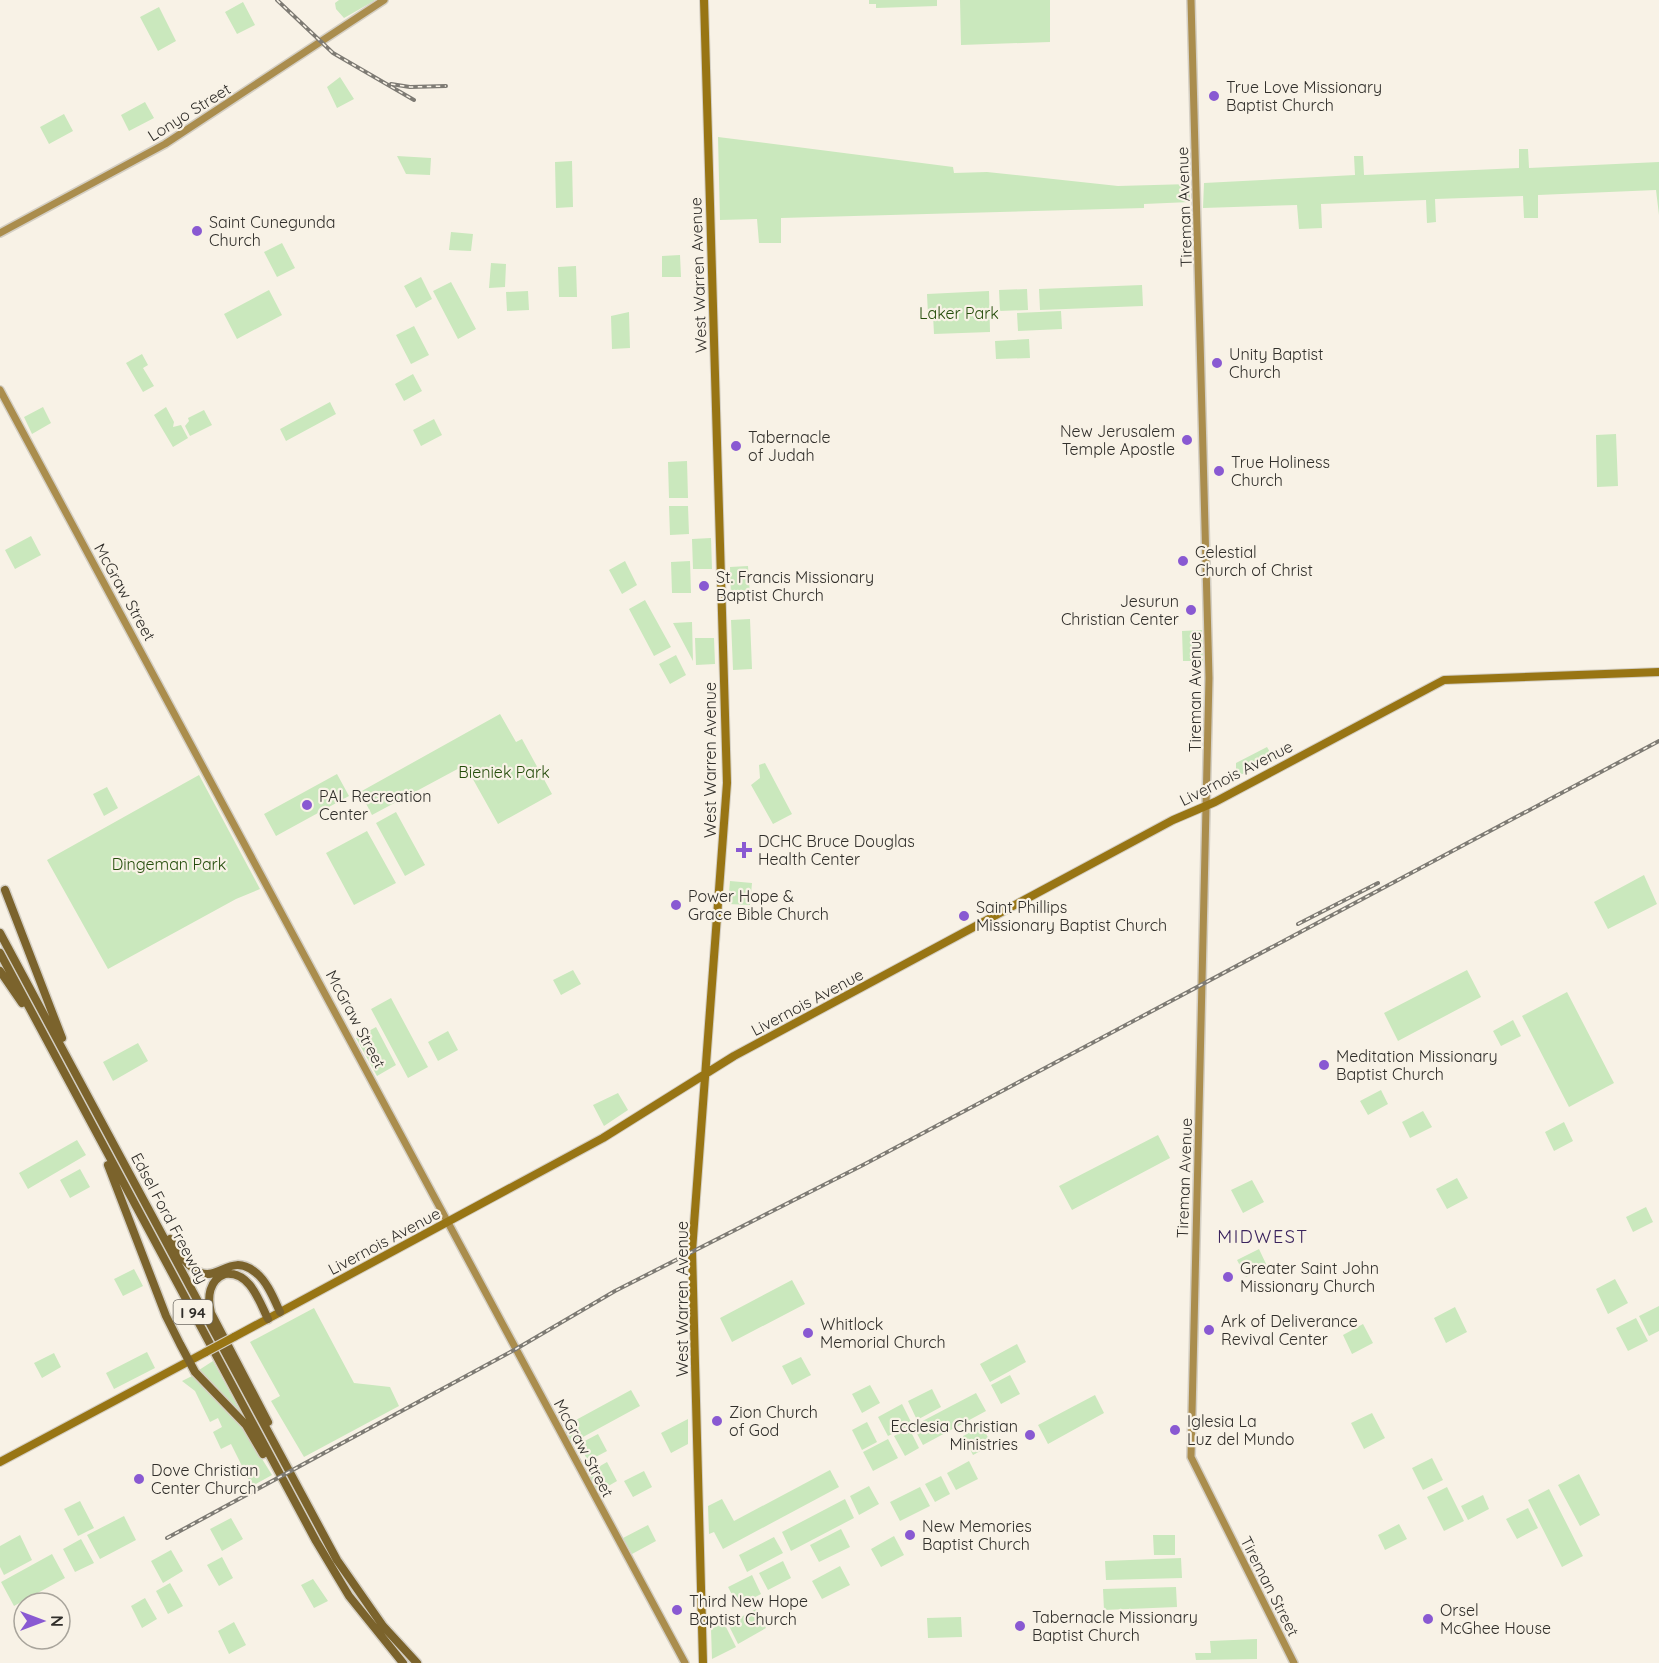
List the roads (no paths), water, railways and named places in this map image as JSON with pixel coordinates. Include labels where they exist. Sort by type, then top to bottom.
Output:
[{"type":"highway","points":[[5,890],[70,1064]]},
{"type":"highway","name":"Edsel Ford Freeway","points":[[0,933],[294,1481],[355,1589],[382,1626],[417,1663]]},
{"type":"highway","name":"Edsel Ford Freeway","points":[[0,953],[293,1498],[349,1596],[403,1663]]},
{"type":"highway","points":[[0,971],[59,1062]]},
{"type":"highway","points":[[93,1126],[166,1316],[203,1380],[246,1425],[293,1498]]},
{"type":"highway","points":[[122,1161],[135,1177],[186,1264],[204,1274],[233,1266],[251,1269],[260,1276],[280,1312]]},
{"type":"highway","points":[[268,1319],[249,1284],[241,1276],[225,1274],[213,1283],[209,1295],[211,1313],[286,1458],[294,1481]]},
{"type":"main road","name":"West Warren Avenue","points":[[703,1663],[692,1251],[727,783],[704,0]]},
{"type":"main road","name":"Livernois Avenue","points":[[0,1462],[612,1133],[706,1073],[1146,834],[1208,806],[1444,680],[1659,672]]},
{"type":"street","name":"Lonyo Street","points":[[0,233],[165,144],[384,0]]},
{"type":"street","name":"Tireman Avenue","points":[[1191,0],[1209,663],[1208,806],[1191,1456],[1222,1521]]},
{"type":"street","name":"McGraw Street","points":[[0,390],[685,1663]]},
{"type":"street","name":"Tireman Street","points":[[1222,1521],[1294,1663]]},
{"type":"railway","points":[[277,0],[333,53],[414,100]]},
{"type":"railway","points":[[391,84],[410,87],[446,86]]},
{"type":"railway","points":[[167,1538],[516,1349],[615,1291],[863,1165],[1659,741]]},
{"type":"railway","points":[[1298,924],[1378,883]]},
{"type":"place","name":"True Love Missionary Baptist Church","points":[[1214,96]]},
{"type":"place","name":"Saint Cunegunda Church","points":[[197,231]]},
{"type":"place","name":"Unity Baptist Church","points":[[1217,363]]},
{"type":"place","name":"New Jerusalem Temple Apostle","points":[[1187,440]]},
{"type":"place","name":"Tabernacle of Judah","points":[[736,446]]},
{"type":"place","name":"True Holiness Church","points":[[1219,471]]},
{"type":"place","name":"Celestial Church of Christ","points":[[1183,561]]},
{"type":"place","name":"St. Francis Missionary Baptist Church","points":[[704,586]]},
{"type":"place","name":"Jesurun Christian Center","points":[[1191,610]]},
{"type":"place","name":"PAL Recreation Center","points":[[307,805]]},
{"type":"place","name":"DCHC Bruce Douglas Health Center","points":[[744,850]]},
{"type":"place","name":"Power Hope & Grace Bible Church","points":[[676,905]]},
{"type":"place","name":"Saint Phillips Missionary Baptist Church","points":[[964,916]]},
{"type":"place","name":"Meditation Missionary Baptist Church","points":[[1324,1065]]},
{"type":"place","name":"Greater Saint John Missionary Church","points":[[1228,1277]]},
{"type":"place","name":"Ark of Deliverance Revival Center","points":[[1209,1330]]},
{"type":"place","name":"Whitlock Memorial Church","points":[[808,1333]]},
{"type":"place","name":"Zion Church of God","points":[[717,1421]]},
{"type":"place","name":"Iglesia La Luz del Mundo","points":[[1175,1430]]},
{"type":"place","name":"Ecclesia Christian Ministries","points":[[1030,1435]]},
{"type":"place","name":"Dove Christian Center Church","points":[[139,1479]]},
{"type":"place","name":"New Memories Baptist Church","points":[[910,1535]]},
{"type":"place","name":"Third New Hope Baptist Church","points":[[677,1610]]},
{"type":"place","name":"Orsel McGhee House","points":[[1428,1619]]},
{"type":"place","name":"Tabernacle Missionary Baptist Church","points":[[1020,1626]]},
{"type":"district","name":"MIDWEST","points":[[1263,1236]]},
{"type":"park label","name":"Laker Park","points":[[959,313]]},
{"type":"park label","name":"Bieniek Park","points":[[504,772]]},
{"type":"park label","name":"Dingeman Park","points":[[169,864]]}]
